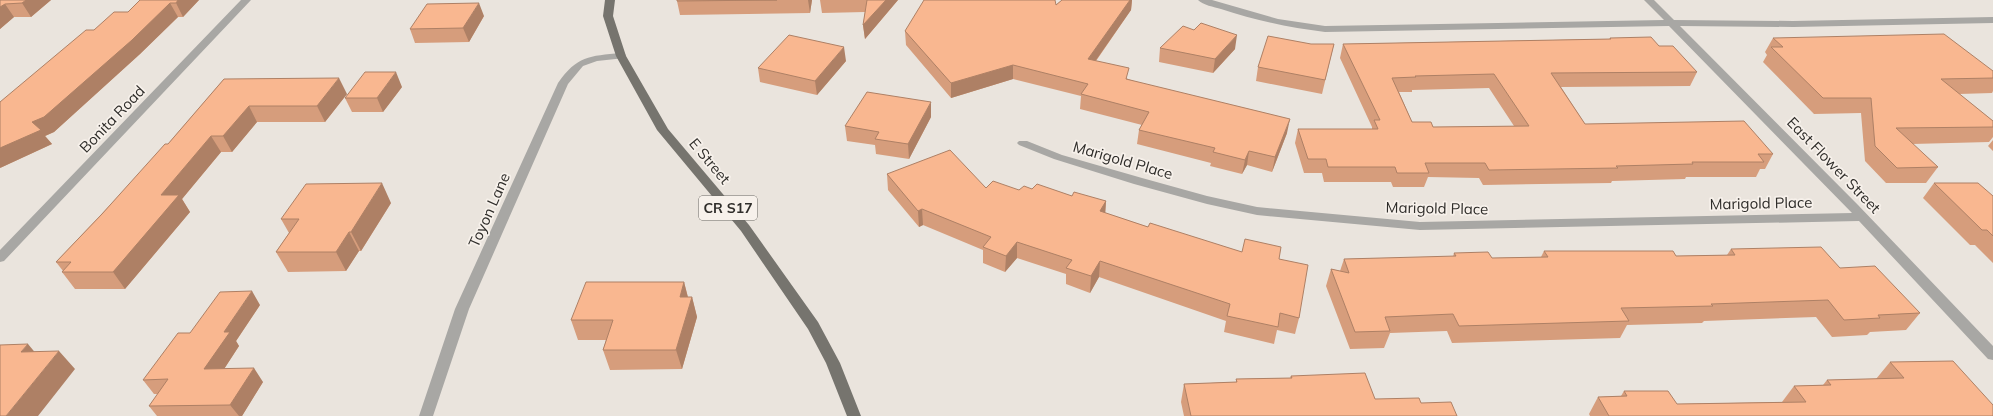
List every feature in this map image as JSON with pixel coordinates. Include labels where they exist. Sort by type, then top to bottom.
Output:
[{"type":"main road","name":"E Street","points":[[610,0],[608,16],[620,56],[663,130],[745,228],[813,326],[833,363],[854,416]]},
{"type":"street","name":"Bonita Road","points":[[0,258],[246,0]]},
{"type":"street","points":[[1203,0],[1263,20],[1298,27],[1325,29],[1672,22],[1793,24],[1993,20]]},
{"type":"street","name":"East Flower Street","points":[[1649,0],[1862,217],[1993,355]]},
{"type":"street","name":"Toyon Lane","points":[[426,416],[462,309],[562,83],[579,64],[596,58],[620,56]]},
{"type":"street","name":"Marigold Place","points":[[1023,143],[1058,158],[1207,200],[1257,211],[1371,222],[1420,226],[1862,217]]},
{"type":"building","points":[[0,0],[26,0],[22,3],[5,4],[0,7]]},
{"type":"building","points":[[140,0],[178,0],[176,3],[170,3],[132,40],[44,117],[32,122],[41,130],[0,148],[0,102],[86,30],[94,30],[114,12],[128,12]]},
{"type":"building","points":[[677,0],[777,0],[677,1]]},
{"type":"building","points":[[867,0],[886,0],[863,25]]},
{"type":"building","points":[[924,0],[1055,0],[1056,5],[1062,0],[1130,0],[1088,59],[1129,68],[1126,79],[1290,119],[1275,157],[1249,151],[1245,160],[1213,152],[1215,148],[1139,130],[1149,112],[1081,94],[1088,84],[1013,65],[951,83],[905,31]]},
{"type":"building","points":[[479,3],[463,28],[410,29],[427,4]]},
{"type":"building","points":[[1201,23],[1237,35],[1215,59],[1160,48],[1183,26],[1194,30]]},
{"type":"building","points":[[1944,34],[1993,71],[1993,78],[1941,79],[1993,121],[1993,127],[1896,128],[1938,167],[1897,168],[1875,146],[1871,98],[1823,98],[1771,47],[1783,47],[1773,38]]},
{"type":"building","points":[[789,35],[844,47],[815,81],[758,68]]},
{"type":"building","points":[[1268,36],[1311,44],[1334,44],[1325,80],[1258,67]]},
{"type":"building","points":[[1651,37],[1659,46],[1673,46],[1697,72],[1551,73],[1585,124],[1744,121],[1773,154],[1758,154],[1764,162],[1692,162],[1693,164],[1616,166],[1618,168],[1489,170],[1485,163],[1425,163],[1429,173],[1397,173],[1395,167],[1328,167],[1326,159],[1308,159],[1298,129],[1378,129],[1374,120],[1380,120],[1343,44],[1611,39],[1610,38]],"holes":[[[1494,74],[1529,126],[1433,127],[1431,122],[1412,122],[1392,78]]]},
{"type":"building","points":[[365,72],[396,72],[377,98],[345,98]]},
{"type":"building","points":[[339,78],[317,106],[249,106],[223,136],[211,136],[161,195],[179,195],[113,272],[62,272],[71,262],[56,262],[102,214],[165,144],[168,144],[224,79]]},
{"type":"building","points":[[867,92],[931,102],[908,144],[875,139],[879,132],[845,126]]},
{"type":"building","points":[[950,150],[986,188],[993,181],[1019,190],[1024,186],[1032,189],[1037,184],[1072,196],[1074,192],[1106,201],[1100,211],[1148,227],[1150,223],[1242,252],[1245,239],[1281,247],[1279,259],[1308,265],[1299,318],[1280,313],[1278,327],[1227,316],[1230,304],[1100,261],[1091,276],[1066,268],[1072,260],[1017,242],[1006,256],[983,247],[991,237],[922,209],[918,211],[887,174]]},
{"type":"building","points":[[382,183],[351,232],[349,232],[336,252],[276,252],[299,219],[281,219],[306,184]]},
{"type":"building","points":[[1934,183],[1978,183],[1993,196],[1993,236],[1987,230],[1982,230]]},
{"type":"building","points":[[1821,247],[1840,268],[1875,266],[1920,313],[1878,315],[1880,318],[1844,320],[1828,300],[1711,304],[1713,306],[1621,308],[1629,321],[1459,326],[1453,314],[1385,317],[1390,331],[1355,332],[1331,269],[1349,273],[1344,259],[1456,256],[1454,253],[1488,252],[1492,258],[1548,257],[1544,251],[1673,251],[1676,256],[1735,255],[1731,249]]},
{"type":"building","points":[[586,282],[684,282],[680,297],[692,297],[676,350],[603,350],[613,320],[571,320]]},
{"type":"building","points":[[252,291],[224,332],[230,332],[204,369],[254,368],[230,405],[149,406],[168,379],[143,380],[178,333],[190,333],[220,292]]},
{"type":"building","points":[[28,344],[21,352],[59,351],[6,416],[0,416],[0,345]]},
{"type":"building","points":[[1953,361],[1993,405],[1993,416],[1609,416],[1598,397],[1627,396],[1624,391],[1668,391],[1677,404],[1806,402],[1794,386],[1831,385],[1827,380],[1904,378],[1890,362]]},
{"type":"building","points":[[1365,373],[1375,399],[1419,398],[1421,403],[1451,402],[1457,416],[1191,416],[1184,384],[1237,382],[1236,379],[1292,378],[1291,376]]}]
